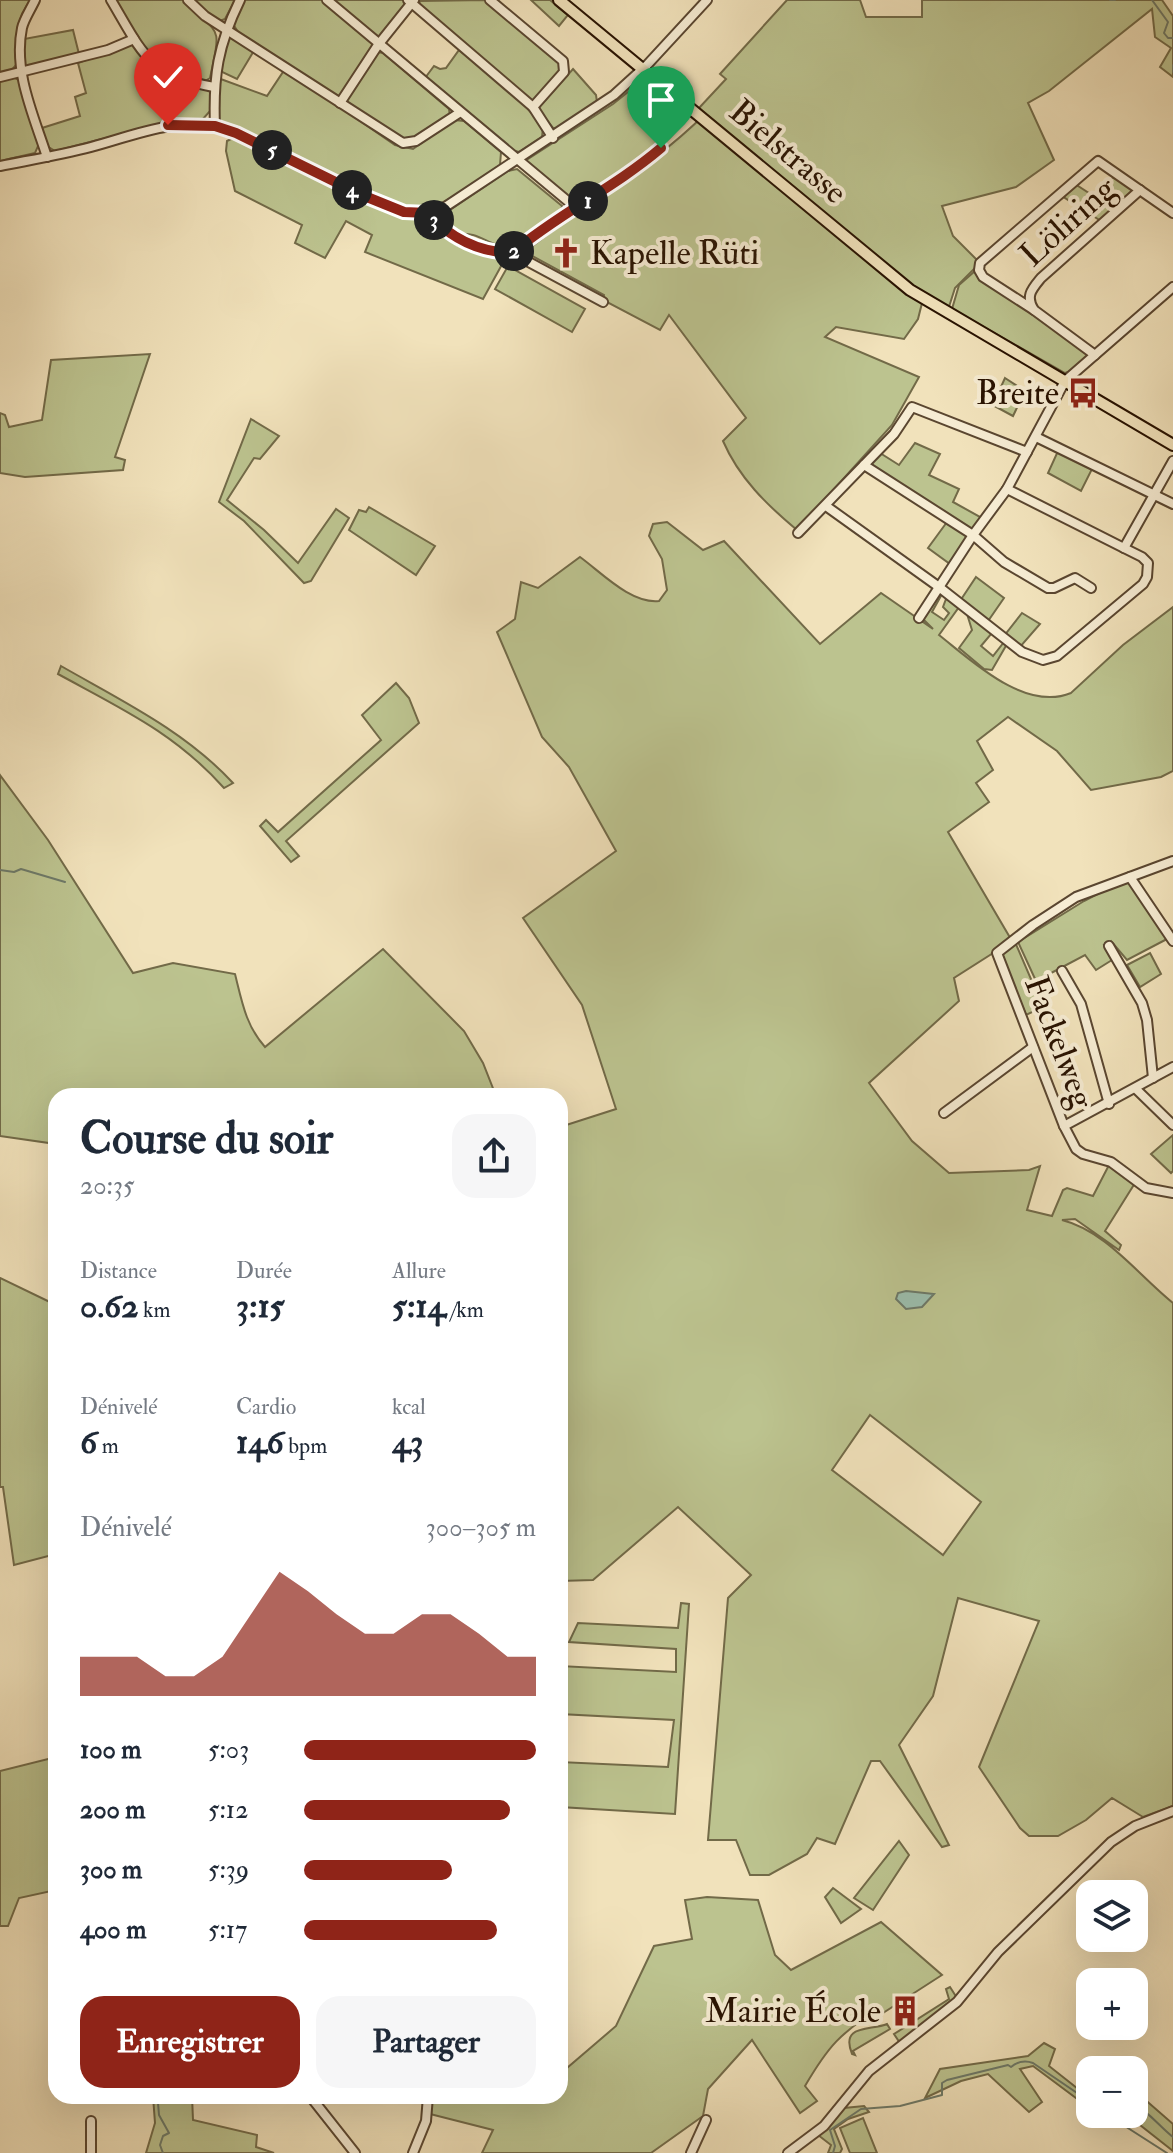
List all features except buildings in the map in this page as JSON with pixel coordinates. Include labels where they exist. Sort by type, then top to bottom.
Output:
[{"type":"main road","name":"Bielstrasse","points":[[559,0],[910,290],[1173,445]]},
{"type":"street","points":[[35,0],[23,25],[20,48],[22,73],[47,157]]},
{"type":"street","points":[[111,0],[134,39],[156,66],[171,76],[214,87]]},
{"type":"street","points":[[188,0],[205,16],[403,143],[416,141],[459,113]]},
{"type":"street","points":[[215,126],[214,87],[218,56],[226,29],[240,0]]},
{"type":"street","points":[[327,0],[576,208]]},
{"type":"street","points":[[490,0],[563,61],[564,72],[533,107]]},
{"type":"street","points":[[0,166],[168,125],[215,126],[272,149],[362,195],[404,212],[426,213],[445,207],[614,95],[643,69],[707,0]]},
{"type":"street","points":[[340,103],[411,1],[533,107],[553,138]]},
{"type":"street","points":[[0,77],[108,50],[134,39]]},
{"type":"street","points":[[512,253],[545,227],[637,169],[661,148]]},
{"type":"street","points":[[1034,310],[983,277],[979,270],[980,263],[1098,161],[1173,213]]},
{"type":"street","name":"Löliring","points":[[1095,355],[1034,310],[1030,291],[1140,190]]},
{"type":"street","points":[[426,213],[457,239],[501,253],[512,253],[603,302]]},
{"type":"street","points":[[919,618],[1007,489],[1065,381],[1173,287]]},
{"type":"street","points":[[798,533],[894,434],[912,407],[1027,452]]},
{"type":"street","points":[[1036,437],[1173,504]]},
{"type":"street","points":[[1124,548],[1173,461]]},
{"type":"street","points":[[864,465],[1048,588],[1075,578],[1091,588]]},
{"type":"street","points":[[826,506],[939,587],[1022,652],[1043,660],[1056,657],[1143,584],[1148,563],[1142,557],[1007,489]]},
{"type":"street","points":[[1173,861],[1130,877],[1173,941]]},
{"type":"street","name":"Fackelweg","points":[[1130,877],[1076,897],[997,953],[1064,1126],[1076,1149],[1111,1162],[1146,1188],[1173,1193]]},
{"type":"street","points":[[1109,946],[1143,1005],[1153,1078]]},
{"type":"street","points":[[1062,971],[1081,1004],[1109,1104]]},
{"type":"street","points":[[944,1113],[1033,1047]]},
{"type":"street","points":[[1064,1126],[1173,1067]]},
{"type":"street","points":[[1136,1089],[1173,1125]]},
{"type":"street","points":[[788,2153],[826,2124],[869,2071],[957,2002],[1008,1942],[1111,1842],[1135,1826],[1173,1811]]},
{"type":"street","points":[[316,2104],[355,2153]]},
{"type":"street","points":[[413,2153],[423,2130],[427,2104]]},
{"type":"street","points":[[691,2153],[706,2120]]},
{"type":"street","points":[[91,2121],[91,2153]]},
{"type":"green space","points":[[0,0],[30,0],[17,31],[16,65],[11,71],[0,74]]},
{"type":"green space","points":[[115,0],[183,0],[215,32],[216,47],[210,78],[202,83],[164,69],[139,43]]},
{"type":"green space","points":[[191,0],[235,0],[225,19],[217,22]]},
{"type":"green space","points":[[243,0],[322,0],[372,43],[373,50],[339,98],[238,32],[233,24]]},
{"type":"green space","points":[[333,0],[404,0],[408,4],[379,40]]},
{"type":"green space","points":[[487,0],[559,59],[559,75],[532,101],[421,7],[419,1]]},
{"type":"green space","points":[[531,0],[550,0],[568,15],[559,26]]},
{"type":"green space","points":[[787,0],[860,0],[866,17],[922,17],[922,0],[1162,0],[1173,16],[1173,77],[1160,67],[1171,48],[1155,37],[1152,9],[1049,91],[1028,103],[1054,160],[1016,187],[942,206],[953,236],[980,263],[955,288],[947,313],[923,299],[918,319],[904,339],[836,327],[825,337],[919,377],[892,425],[797,530],[755,490],[737,467],[723,441],[746,418],[669,315],[660,330],[603,300],[604,295],[525,252],[640,169],[705,114],[699,108],[726,79],[720,74]]},
{"type":"green space","points":[[73,30],[79,54],[31,67],[24,66],[24,39]]},
{"type":"green space","points":[[230,37],[255,49],[237,79],[220,71],[226,40]]},
{"type":"green space","points":[[132,43],[166,79],[210,92],[211,110],[202,120],[168,122],[55,151],[47,146],[42,128],[80,116],[75,97],[86,93],[78,63]]},
{"type":"green space","points":[[459,50],[525,106],[543,127],[542,137],[519,152],[508,149],[425,78],[434,66],[446,68]]},
{"type":"green space","points":[[378,52],[449,109],[450,116],[415,139],[406,141],[343,102]]},
{"type":"green space","points":[[285,69],[395,145],[413,149],[454,120],[464,121],[501,152],[500,165],[440,204],[416,209],[366,193],[239,130],[218,123],[218,78],[267,96]]},
{"type":"green space","points":[[573,69],[596,95],[597,102],[558,129],[553,128],[539,107]]},
{"type":"green space","points":[[13,77],[19,80],[39,144],[35,153],[0,161],[0,80]]},
{"type":"green space","points":[[643,80],[689,115],[652,154],[622,176],[576,205],[525,161],[613,104]]},
{"type":"green space","points":[[233,138],[397,216],[426,216],[431,221],[432,232],[505,259],[483,299],[365,252],[372,235],[346,221],[325,258],[295,243],[302,225],[235,191],[226,151],[227,141]]},
{"type":"green space","points":[[517,169],[562,206],[561,213],[508,246],[472,235],[455,234],[441,223],[444,214],[508,171]]},
{"type":"green space","points":[[1115,176],[1134,190],[1101,221],[1062,196],[1075,184],[1092,195]]},
{"type":"green space","points":[[508,266],[585,309],[572,332],[495,289]]},
{"type":"green space","points":[[975,271],[979,278],[1087,352],[1087,357],[1065,373],[952,309],[959,285]]},
{"type":"green space","points":[[150,354],[115,457],[125,460],[123,470],[25,477],[0,473],[0,413],[5,415],[9,427],[42,420],[51,360]]},
{"type":"green space","points":[[1005,378],[1025,391],[1013,416],[987,402],[994,385],[1000,389]]},
{"type":"green space","points":[[251,419],[279,436],[260,459],[254,458],[227,500],[298,563],[336,509],[349,518],[311,581],[304,583],[244,521],[219,502]]},
{"type":"green space","points":[[915,443],[940,454],[929,475],[959,489],[953,502],[982,518],[972,530],[871,465],[880,453],[899,465]]},
{"type":"green space","points":[[1058,451],[1093,467],[1081,491],[1048,473]]},
{"type":"green space","points":[[369,507],[435,546],[416,575],[349,530],[359,510],[366,512]]},
{"type":"green space","points":[[667,522],[703,550],[724,541],[820,644],[881,593],[933,629],[923,619],[938,594],[942,594],[932,612],[944,620],[949,613],[943,607],[946,599],[959,607],[939,635],[1000,681],[1036,696],[1053,697],[1071,693],[1123,645],[1173,607],[1173,771],[1161,777],[1091,790],[1057,751],[1008,717],[977,741],[993,770],[976,783],[989,802],[948,832],[1012,941],[954,978],[959,1001],[869,1083],[912,1141],[949,1173],[1029,1170],[1040,1166],[1027,1210],[1052,1216],[1063,1190],[1067,1188],[1093,1196],[1109,1165],[1135,1183],[1105,1231],[1121,1245],[1119,1250],[1075,1219],[1062,1220],[1107,1244],[1173,1303],[1173,1806],[1143,1817],[1112,1798],[1086,1820],[1058,1836],[1029,1836],[1020,1828],[979,1767],[1039,1621],[958,1598],[933,1696],[899,1745],[949,1845],[942,1847],[880,1761],[871,1761],[835,1844],[817,1838],[807,1854],[769,1875],[750,1875],[736,1840],[708,1840],[728,1598],[751,1575],[678,1507],[593,1580],[568,1581],[568,1124],[616,1109],[582,1005],[523,918],[616,851],[569,767],[542,737],[497,632],[515,619],[521,582],[538,588],[580,557],[628,593],[648,601],[659,601],[667,590],[662,559],[649,536],[653,524]],"holes":[[[870,1415],[981,1502],[943,1555],[832,1470]]]},
{"type":"green space","points":[[947,522],[966,534],[967,539],[950,564],[928,548]]},
{"type":"green space","points":[[976,577],[1004,598],[986,624],[960,601]]},
{"type":"green space","points":[[1022,613],[1040,624],[1020,647],[1004,636]]},
{"type":"green space","points":[[967,614],[992,633],[981,646],[993,656],[1004,642],[1007,644],[992,670],[984,669],[959,648],[972,630]]},
{"type":"green space","points":[[61,666],[174,732],[233,783],[224,788],[167,737],[58,674]]},
{"type":"green space","points":[[396,683],[409,698],[419,723],[286,841],[299,856],[291,862],[260,826],[266,820],[278,832],[381,740],[362,715]]},
{"type":"green space","points":[[0,775],[48,840],[133,973],[173,963],[235,974],[249,1022],[265,1047],[383,949],[464,1031],[483,1063],[493,1088],[48,1088],[48,1143],[0,1136]]},
{"type":"green space","points":[[1130,877],[1167,939],[1127,960],[1111,941],[1104,945],[1112,960],[1096,970],[1085,955],[1036,981],[1018,942]]},
{"type":"green space","points":[[1015,942],[1043,1007],[1026,1015],[1001,955]]},
{"type":"green space","points":[[1150,953],[1161,974],[1140,987],[1127,965]]},
{"type":"green space","points":[[1173,1135],[1173,1171],[1171,1173],[1151,1154]]},
{"type":"green space","points":[[0,1278],[48,1301],[48,1556],[14,1565],[3,1487],[0,1487]]},
{"type":"green space","points":[[681,1603],[689,1604],[675,1814],[568,1807],[568,1762],[668,1767],[674,1720],[568,1714],[568,1666],[676,1672],[676,1649],[569,1642],[578,1623],[678,1628]]},
{"type":"green space","points":[[48,1759],[48,1892],[19,1898],[8,1926],[0,1926],[0,1771]]},
{"type":"green space","points":[[899,1841],[909,1855],[873,1910],[854,1898]]},
{"type":"green space","points":[[833,1888],[861,1909],[841,1923],[825,1897]]},
{"type":"green space","points":[[707,1897],[758,1900],[775,1955],[791,1970],[881,1922],[942,1975],[883,2013],[879,2008],[836,2041],[805,2086],[817,2101],[800,2113],[752,2040],[708,2089],[703,2116],[651,2153],[482,2153],[493,2130],[430,2114],[431,2104],[568,2104],[568,2067],[616,2026],[654,1946],[692,1939],[685,1900]]},
{"type":"green space","points":[[950,1987],[957,1998],[900,2043],[894,2034],[949,1999],[946,1989]]},
{"type":"green space","points":[[887,2024],[890,2029],[853,2051],[855,2055],[852,2054],[849,2044],[853,2033]]},
{"type":"green space","points":[[1044,2043],[1055,2049],[1049,2066],[1076,2087],[1076,2098],[1033,2066],[1020,2069],[1042,2102],[1029,2112],[988,2074],[961,2081],[925,2098],[940,2069],[1028,2056]]},
{"type":"green space","points":[[1148,2102],[1173,2124],[1173,2151],[1144,2128],[1148,2128]]},
{"type":"green space","points":[[154,2104],[192,2104],[193,2120],[257,2135],[256,2147],[274,2153],[146,2153],[155,2123]]},
{"type":"green space","points":[[864,2106],[869,2112],[848,2119],[834,2129],[842,2149],[840,2153],[828,2153],[831,2145],[818,2135],[844,2108]]},
{"type":"green space","points":[[863,2118],[877,2153],[850,2153],[840,2128]]},
{"type":"shaded area","points":[[898,1293],[934,1294],[922,1307],[906,1309],[896,1299]]},
{"type":"waterway","points":[[1110,0],[1115,0]]},
{"type":"waterway","points":[[1152,0],[1168,22],[1164,33],[1168,38],[1173,38]]},
{"type":"waterway","points":[[1173,65],[1173,72]]},
{"type":"waterway","points":[[0,870],[14,872],[21,869],[65,882]]},
{"type":"waterway","points":[[833,2153],[835,2146],[830,2130],[861,2109],[900,2106],[942,2095],[942,2083],[947,2080],[1027,2062],[1076,2092]]},
{"type":"waterway","points":[[158,2104],[159,2115],[169,2133],[163,2136],[160,2145],[163,2153]]},
{"type":"waterway","points":[[1148,2114],[1173,2137]]},
{"type":"waterway","points":[[1128,2128],[1167,2153]]},
{"type":"place","name":"Kapelle Rüti","points":[[566,253]]},
{"type":"place","name":"Breite","points":[[1083,393]]},
{"type":"place","name":"Mairie École","points":[[905,2011]]},
{"type":"route","points":[[168,125],[215,126],[236,133],[362,195],[404,212],[428,213],[453,237],[501,253],[512,253],[545,227],[637,169],[661,148]]}]
